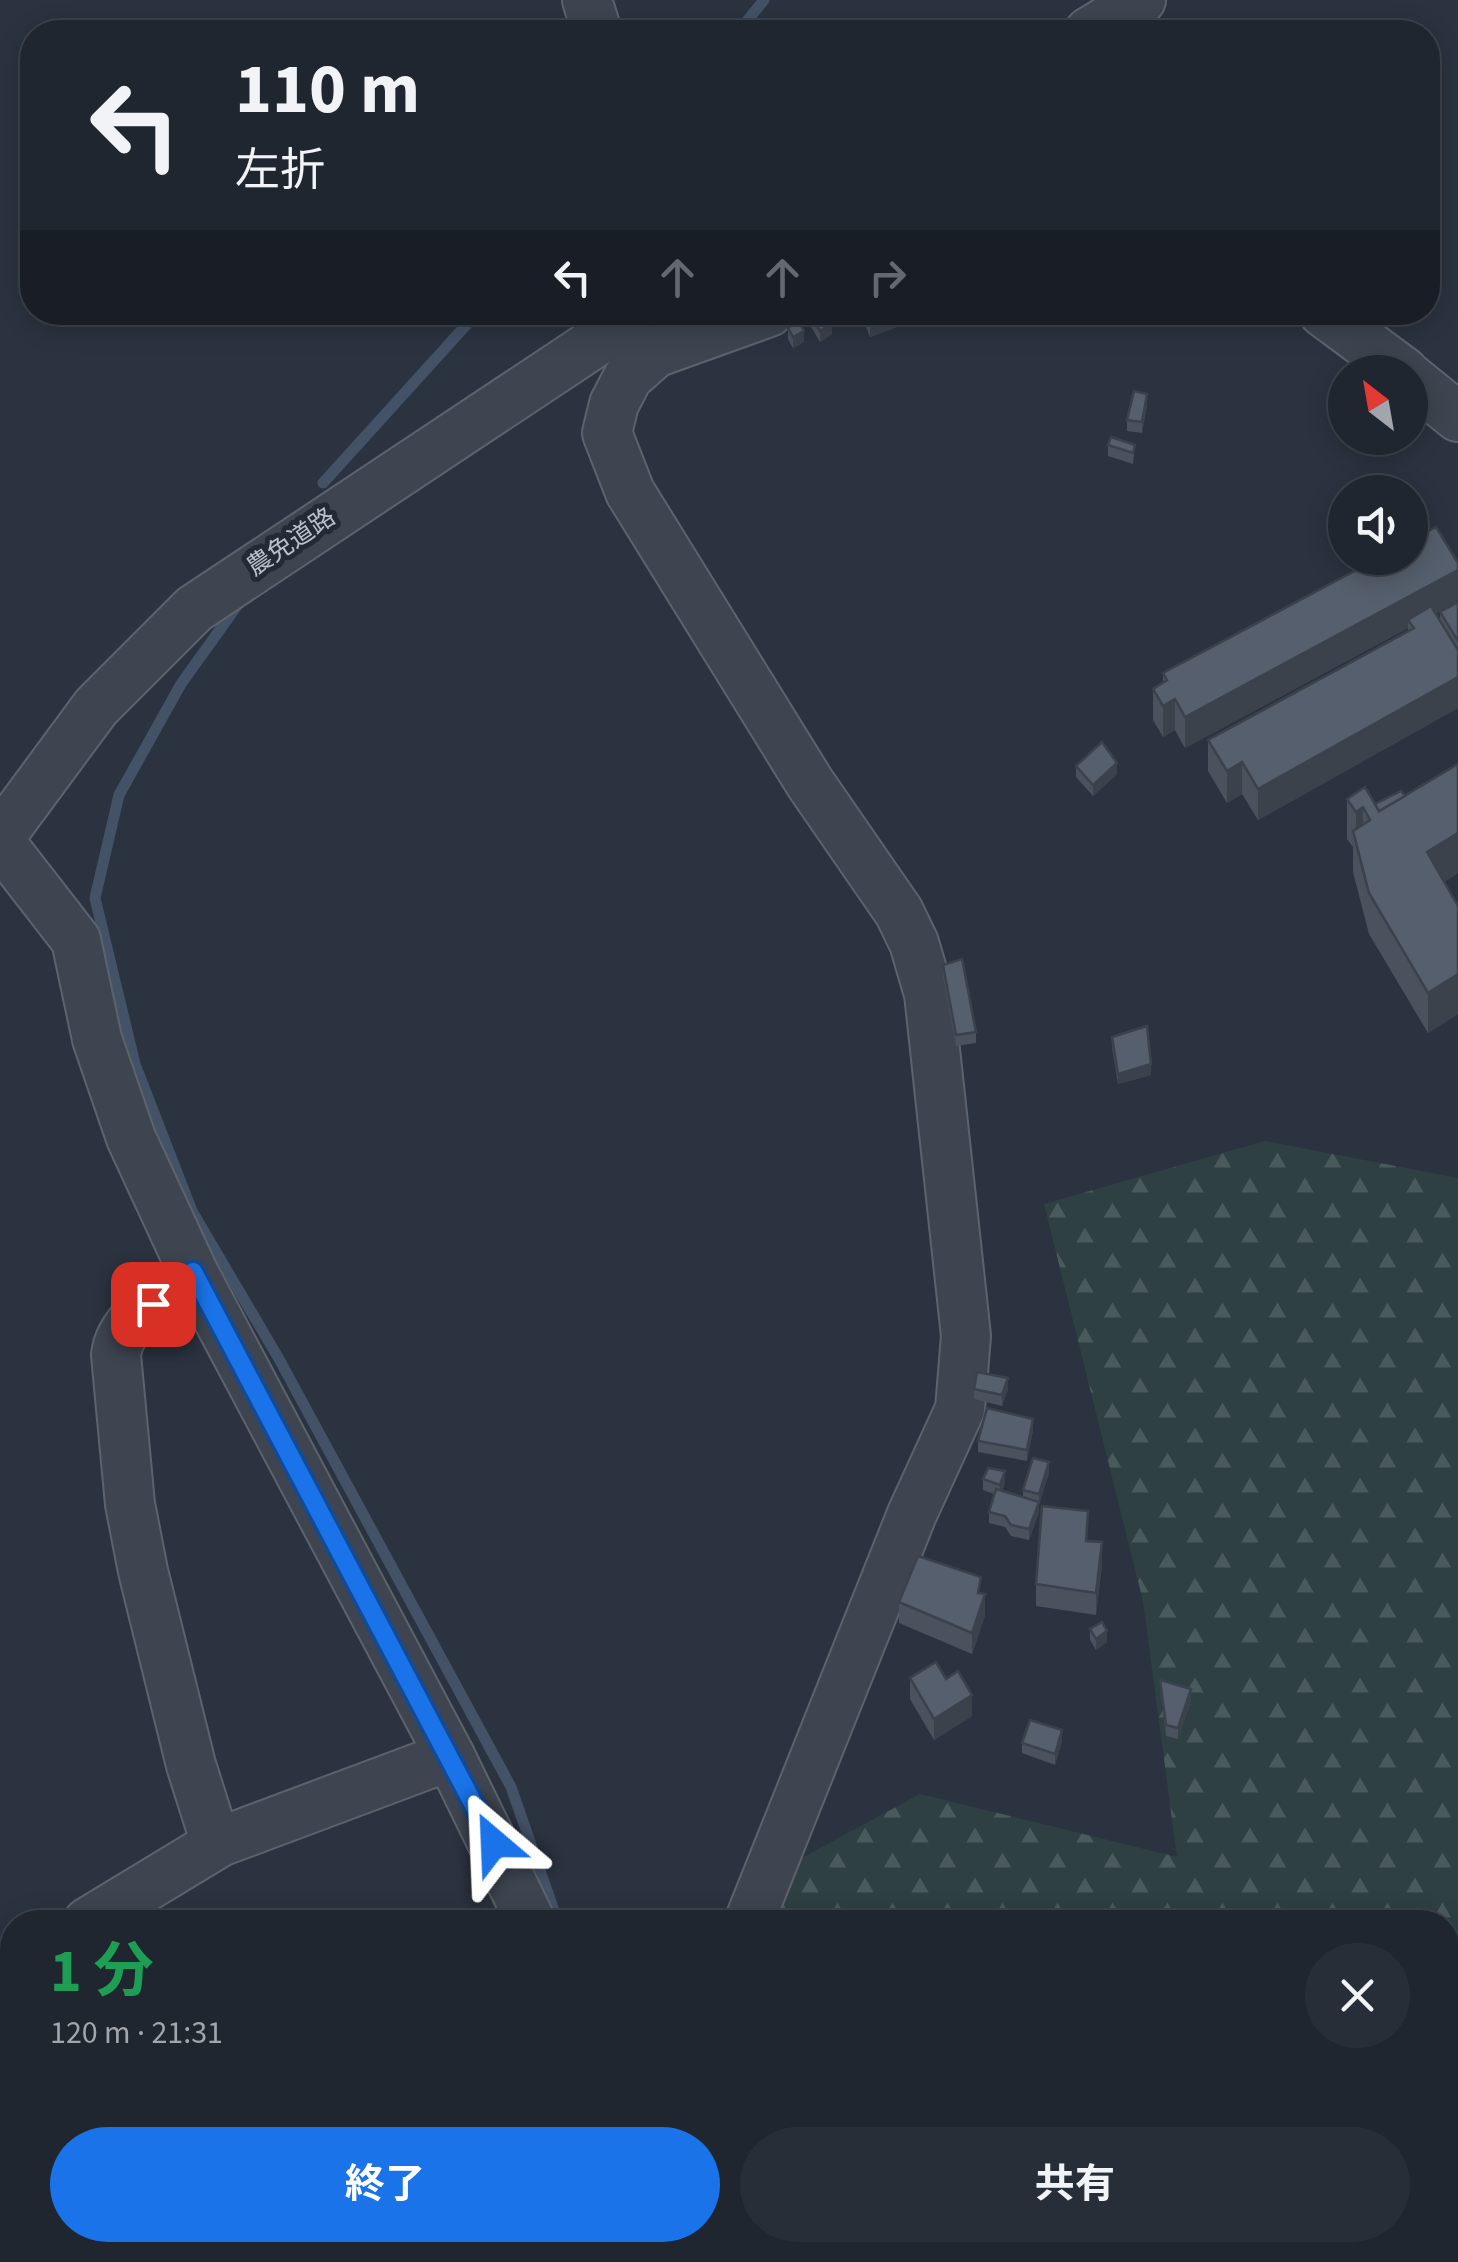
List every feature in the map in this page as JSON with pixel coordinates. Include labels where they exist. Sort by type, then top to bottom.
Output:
[{"type":"street","points":[[1108,20],[1141,0]]},
{"type":"street","name":"農免道路","points":[[0,840],[96,707],[194,608],[640,329],[670,325]]},
{"type":"street","points":[[1341,325],[1381,355]]},
{"type":"street","points":[[640,329],[628,377],[614,404],[607,433],[624,478],[810,783],[899,912],[914,944],[928,994],[966,1336],[960,1409],[912,1514],[754,1910]]},
{"type":"street","points":[[1428,392],[1458,416]]},
{"type":"street","points":[[0,840],[76,940],[97,1039],[130,1138],[193,1272],[450,1756],[525,1910]]},
{"type":"street","points":[[193,1272],[131,1322],[117,1342],[116,1355],[130,1504],[143,1571],[191,1765],[211,1828],[220,1842]]},
{"type":"street","points":[[108,1910],[220,1842],[450,1756]]},
{"type":"green space","points":[[1265,1141],[1458,1178],[1458,1910],[753,1910],[748,1887],[920,1794],[1177,1857],[1143,1601],[1044,1204]]},
{"type":"building","points":[[801,325],[804,331],[793,337],[788,328]]},
{"type":"building","points":[[1134,391],[1147,394],[1142,422],[1127,420]]},
{"type":"building","points":[[1111,437],[1135,445],[1133,453],[1108,445]]},
{"type":"building","points":[[1436,527],[1458,563],[1458,570],[1185,717],[1175,699],[1163,706],[1153,689],[1167,680],[1163,673],[1347,575],[1428,575],[1428,531]]},
{"type":"building","points":[[1458,602],[1458,641],[1440,612]]},
{"type":"building","points":[[1431,606],[1458,650],[1458,677],[1258,789],[1242,762],[1227,771],[1208,740],[1414,628],[1408,620]]},
{"type":"building","points":[[1102,742],[1117,763],[1093,785],[1076,766]]},
{"type":"building","points":[[1458,764],[1458,833],[1427,852],[1458,906],[1458,974],[1428,993],[1369,893],[1353,831],[1370,820],[1363,807],[1356,812],[1347,799],[1365,787],[1379,811]]},
{"type":"building","points":[[1401,791],[1405,796],[1379,811],[1375,804]]},
{"type":"building","points":[[962,959],[976,1032],[956,1035],[943,965]]},
{"type":"building","points":[[1147,1026],[1151,1064],[1118,1074],[1112,1037]]},
{"type":"building","points":[[977,1372],[1008,1378],[1002,1395],[974,1389]]},
{"type":"building","points":[[987,1408],[1033,1419],[1027,1450],[978,1441]]},
{"type":"building","points":[[1033,1458],[1049,1462],[1039,1494],[1023,1490]]},
{"type":"building","points":[[988,1468],[1005,1471],[1000,1485],[983,1479]]},
{"type":"building","points":[[996,1489],[1039,1502],[1029,1529],[1011,1525],[1005,1516],[989,1512]]},
{"type":"building","points":[[1042,1506],[1088,1511],[1086,1541],[1102,1542],[1096,1593],[1036,1584]]},
{"type":"building","points":[[918,1556],[981,1577],[978,1593],[985,1594],[972,1633],[899,1602]]},
{"type":"building","points":[[1102,1622],[1107,1631],[1096,1639],[1090,1629]]},
{"type":"building","points":[[936,1662],[946,1679],[958,1671],[972,1695],[934,1719],[910,1678]]},
{"type":"building","points":[[1160,1680],[1191,1689],[1178,1728],[1166,1725]]},
{"type":"building","points":[[1030,1720],[1062,1730],[1055,1754],[1022,1743]]},
{"type":"waterway","points":[[748,20],[764,0]]},
{"type":"waterway","points":[[323,483],[466,325]]},
{"type":"waterway","points":[[239,603],[181,684],[119,795],[95,898],[135,1064],[192,1211],[279,1359],[511,1787],[554,1910]]},
{"type":"route","points":[[153,1304],[193,1272],[494,1843]]}]
